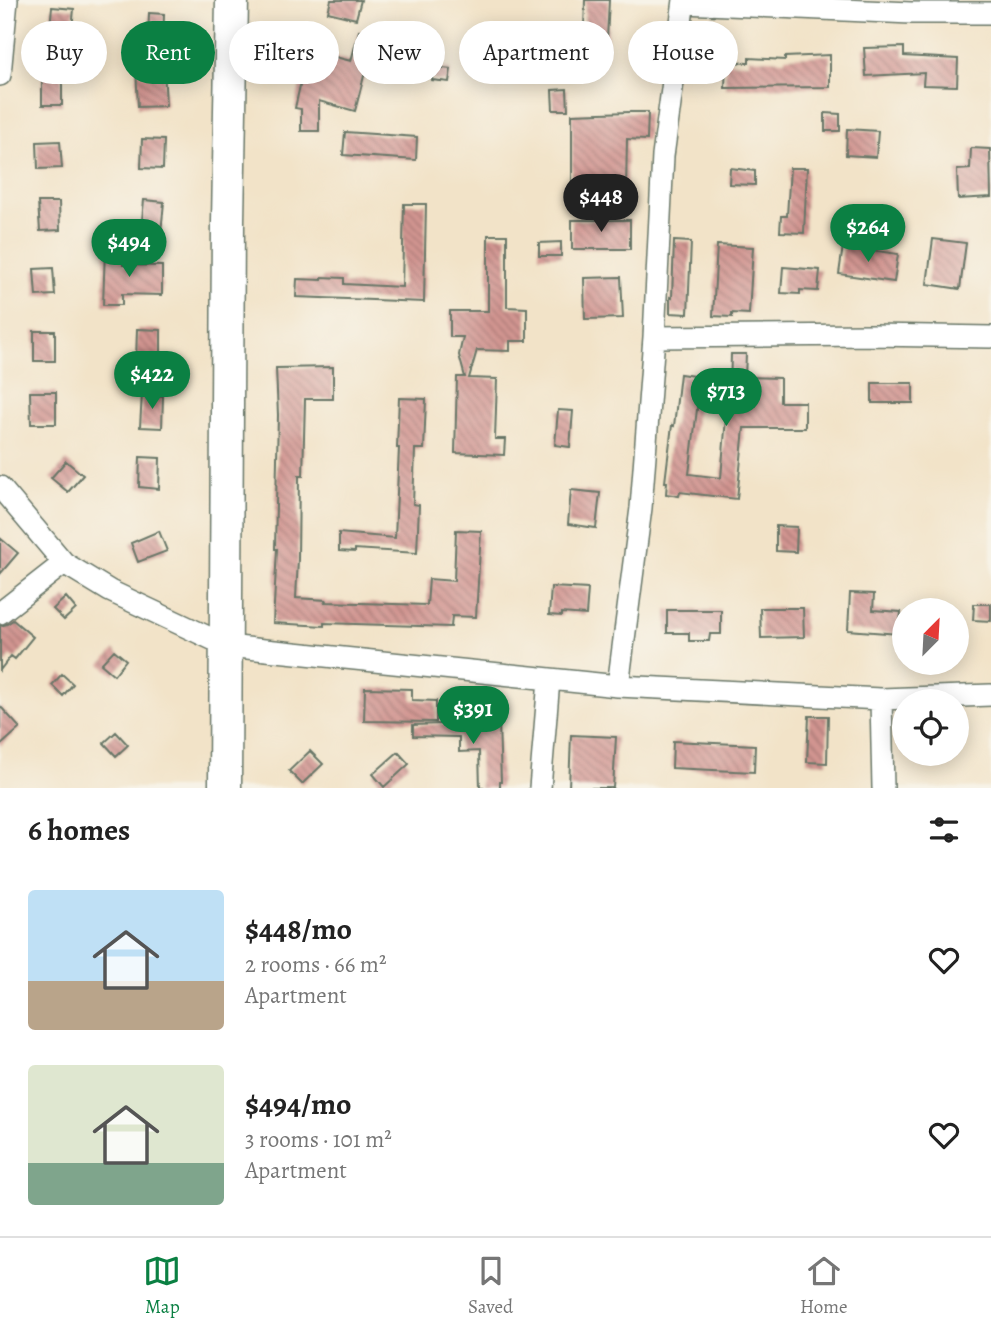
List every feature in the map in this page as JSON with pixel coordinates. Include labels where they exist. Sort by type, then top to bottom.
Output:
[{"type":"main road","points":[[225,788],[232,0]]},
{"type":"street","points":[[618,686],[641,508],[654,337],[663,156],[684,1],[911,13],[991,13]]},
{"type":"street","points":[[0,75],[4,11]]},
{"type":"street","points":[[654,337],[991,337]]},
{"type":"street","points":[[0,487],[64,563],[110,591],[227,646],[618,686],[881,699],[991,695]]},
{"type":"street","points":[[0,613],[64,563]]},
{"type":"street","points":[[540,788],[549,680]]},
{"type":"street","points":[[881,699],[883,788]]},
{"type":"building","points":[[331,0],[361,0],[356,19],[328,12]]},
{"type":"building","points":[[585,0],[609,0],[608,21],[584,21]]},
{"type":"building","points":[[52,7],[74,9],[73,21],[51,21]]},
{"type":"building","points":[[149,13],[164,14],[164,21],[149,21]]},
{"type":"building","points":[[904,47],[904,56],[958,59],[957,86],[923,85],[924,73],[866,76],[864,48]]},
{"type":"building","points":[[353,54],[353,84],[362,84],[355,111],[319,101],[319,131],[301,131],[301,109],[295,108],[300,84],[339,84],[339,58],[351,61]]},
{"type":"building","points":[[830,55],[830,87],[725,88],[725,84],[738,84],[738,63],[749,63],[749,58],[785,60],[785,57]]},
{"type":"building","points":[[445,68],[451,69],[449,82],[445,82]]},
{"type":"building","points":[[42,84],[62,84],[62,105],[42,105]]},
{"type":"building","points":[[137,84],[165,84],[166,106],[138,107]]},
{"type":"building","points":[[567,89],[568,110],[553,110],[552,90]]},
{"type":"building","points":[[648,112],[647,140],[627,139],[626,191],[572,190],[572,114]]},
{"type":"building","points":[[825,113],[840,114],[840,131],[825,131]]},
{"type":"building","points":[[847,129],[878,131],[876,157],[846,155]]},
{"type":"building","points":[[345,132],[417,137],[416,160],[343,155]]},
{"type":"building","points":[[142,139],[164,140],[163,169],[141,168]]},
{"type":"building","points":[[60,141],[62,168],[38,169],[37,142]]},
{"type":"building","points":[[971,148],[990,149],[991,197],[958,199],[957,170],[970,169]]},
{"type":"building","points":[[730,168],[755,171],[755,185],[729,184]]},
{"type":"building","points":[[790,168],[807,168],[804,233],[780,232],[781,216],[787,216]]},
{"type":"building","points":[[144,200],[164,202],[161,233],[141,231]]},
{"type":"building","points":[[38,202],[59,202],[60,230],[40,231]]},
{"type":"building","points":[[404,204],[426,204],[424,302],[296,297],[297,279],[344,278],[344,284],[402,287]]},
{"type":"building","points":[[572,220],[630,220],[630,249],[572,249]]},
{"type":"building","points":[[488,235],[507,235],[507,307],[527,308],[527,341],[510,341],[510,351],[477,350],[469,378],[497,379],[495,439],[505,439],[504,455],[455,453],[457,377],[465,377],[459,355],[463,337],[450,337],[450,311],[488,311]]},
{"type":"building","points":[[933,239],[966,243],[960,289],[927,284]]},
{"type":"building","points":[[674,241],[691,242],[688,314],[670,313]]},
{"type":"building","points":[[561,242],[561,256],[539,256],[539,243]]},
{"type":"building","points":[[717,245],[753,247],[749,314],[713,316]]},
{"type":"building","points":[[843,246],[898,254],[894,282],[839,274]]},
{"type":"building","points":[[105,250],[124,251],[123,265],[162,266],[162,295],[122,294],[122,305],[103,305]]},
{"type":"building","points":[[783,267],[820,270],[818,291],[781,293]]},
{"type":"building","points":[[53,268],[55,295],[36,296],[34,269]]},
{"type":"building","points":[[621,277],[623,318],[585,319],[584,278]]},
{"type":"building","points":[[137,329],[161,330],[161,364],[136,363]]},
{"type":"building","points":[[34,331],[55,331],[55,361],[34,361]]},
{"type":"building","points":[[731,354],[746,354],[745,377],[780,378],[780,402],[805,402],[805,428],[744,428],[737,499],[680,492],[679,496],[666,494],[665,482],[680,374],[701,377],[689,474],[721,478],[730,394]]},
{"type":"building","points":[[333,367],[333,399],[305,399],[303,476],[299,476],[296,598],[326,600],[325,602],[427,605],[429,579],[454,581],[456,530],[481,531],[476,617],[452,616],[451,627],[273,623],[277,549],[276,368]]},
{"type":"building","points":[[872,383],[913,383],[913,403],[872,403]]},
{"type":"building","points":[[30,392],[56,392],[56,424],[31,424]]},
{"type":"building","points":[[142,394],[163,396],[162,428],[140,427]]},
{"type":"building","points":[[399,398],[426,399],[424,449],[415,449],[413,504],[419,505],[417,553],[355,549],[355,552],[339,551],[339,533],[395,538]]},
{"type":"building","points":[[558,410],[573,411],[570,447],[555,445]]},
{"type":"building","points":[[140,457],[160,458],[159,489],[139,487]]},
{"type":"building","points":[[66,461],[83,475],[68,492],[51,478]]},
{"type":"building","points":[[571,490],[600,493],[596,528],[568,524]]},
{"type":"building","points":[[776,526],[797,527],[796,552],[776,551]]},
{"type":"building","points":[[159,531],[167,551],[138,562],[131,543]]},
{"type":"building","points":[[0,538],[18,553],[0,574]]},
{"type":"building","points":[[551,587],[588,589],[586,615],[549,615]]},
{"type":"building","points":[[850,593],[874,594],[873,610],[892,611],[892,633],[848,630]]},
{"type":"building","points":[[66,597],[76,609],[64,620],[53,609]]},
{"type":"building","points":[[974,604],[991,604],[991,621],[973,620]]},
{"type":"building","points":[[760,608],[803,608],[804,637],[761,638]]},
{"type":"building","points":[[667,610],[721,610],[721,634],[710,634],[709,641],[689,641],[689,633],[667,633]]},
{"type":"building","points":[[13,620],[33,637],[15,659],[11,656],[0,670],[0,626]]},
{"type":"building","points":[[114,650],[126,660],[114,675],[101,664]]},
{"type":"building","points":[[62,674],[73,684],[63,696],[52,685]]},
{"type":"building","points":[[365,688],[412,689],[412,700],[436,701],[436,722],[364,721]]},
{"type":"building","points":[[0,706],[20,728],[0,746]]},
{"type":"building","points":[[809,716],[828,716],[827,763],[807,762]]},
{"type":"building","points":[[499,722],[500,788],[480,788],[479,751],[459,752],[459,737],[413,736],[413,725]]},
{"type":"building","points":[[116,732],[128,745],[116,756],[104,743]]},
{"type":"building","points":[[571,735],[616,737],[613,788],[569,788]]},
{"type":"building","points":[[673,741],[755,745],[754,772],[672,768]]},
{"type":"building","points":[[310,751],[323,764],[302,784],[289,771]]},
{"type":"building","points":[[398,752],[409,764],[384,787],[373,774]]}]
